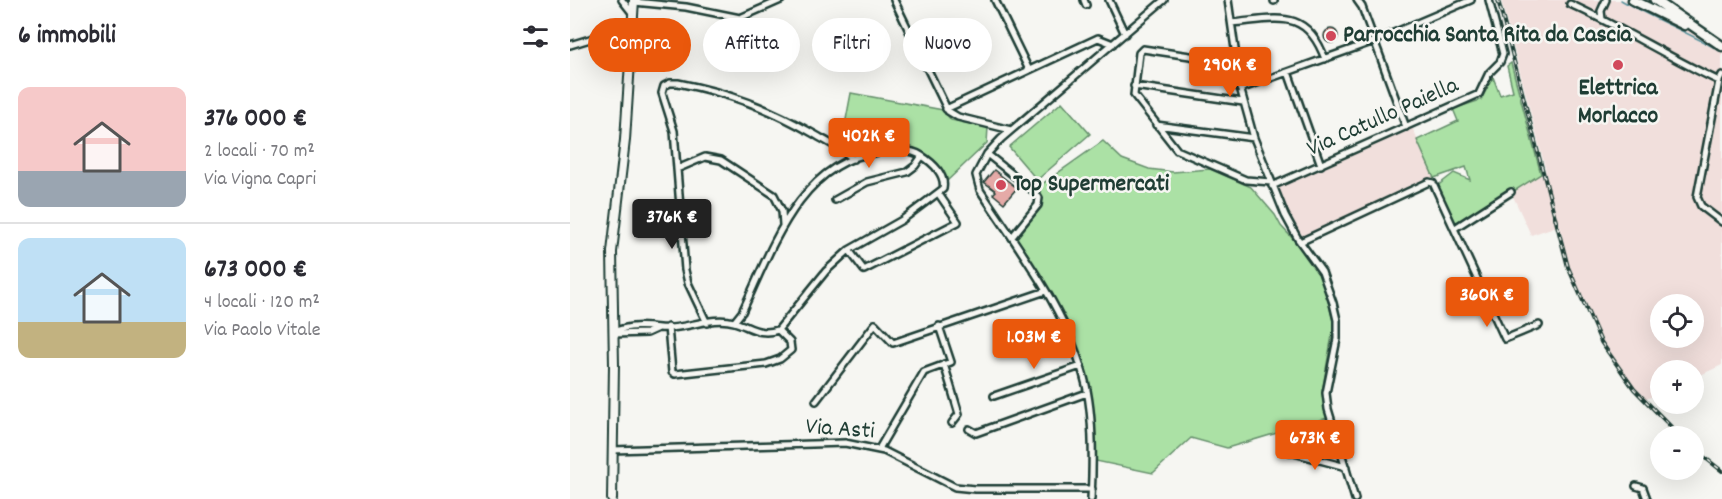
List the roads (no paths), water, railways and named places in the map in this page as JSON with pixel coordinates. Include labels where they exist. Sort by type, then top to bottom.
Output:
[{"type":"main road","points":[[1633,0],[1703,34]]},
{"type":"main road","points":[[1655,0],[1722,46]]},
{"type":"main road","points":[[1664,0],[1722,40]]},
{"type":"main road","points":[[633,18],[634,1]]},
{"type":"main road","points":[[612,499],[614,348],[612,252],[625,140],[630,72]]},
{"type":"street","points":[[622,0],[633,14]]},
{"type":"street","points":[[634,1],[686,7],[740,18],[780,0]]},
{"type":"street","points":[[894,0],[946,109],[958,117],[1011,130]]},
{"type":"street","points":[[995,0],[1029,70]]},
{"type":"street","points":[[1109,0],[1125,34]]},
{"type":"street","points":[[1091,499],[1088,393],[1081,366],[1070,337],[1046,291],[977,183],[976,171],[987,154],[1011,130],[1164,0]]},
{"type":"street","points":[[1228,0],[1240,89],[1254,138],[1272,184],[1300,242],[1322,272],[1334,303],[1337,320],[1336,339],[1326,393],[1355,499]]},
{"type":"street","points":[[1358,0],[1407,127]]},
{"type":"street","name":"Via Catullo Paiella","points":[[1272,184],[1321,165],[1482,92],[1489,73],[1500,62],[1503,54],[1490,0]]},
{"type":"street","points":[[1602,19],[1601,11],[1606,0]]},
{"type":"street","points":[[1240,89],[1373,41],[1467,1]]},
{"type":"street","points":[[1570,4],[1719,81]]},
{"type":"street","points":[[1232,23],[1294,20],[1316,38],[1325,59]]},
{"type":"street","points":[[946,109],[1099,37],[1113,44]]},
{"type":"street","points":[[570,45],[588,40]]},
{"type":"street","points":[[1237,63],[1144,49],[1139,53],[1134,86],[1135,98],[1171,145],[1181,153],[1249,181],[1272,184]]},
{"type":"street","points":[[1288,72],[1321,165]]},
{"type":"street","points":[[1722,75],[1697,198],[1701,206],[1722,222]]},
{"type":"street","points":[[707,323],[686,275],[674,131],[662,90],[665,84],[673,82],[756,104],[844,151],[853,159]]},
{"type":"street","points":[[1134,86],[1243,102]]},
{"type":"street","points":[[1156,125],[1254,138]]},
{"type":"street","points":[[613,333],[628,328],[650,326],[658,328],[734,322],[754,332],[766,333],[778,330],[826,271],[849,250],[902,220],[938,194],[944,185],[941,174],[922,156],[908,150],[888,150],[869,153],[853,159],[816,183],[795,205],[742,312],[734,322]]},
{"type":"street","points":[[987,154],[1040,198],[1038,205],[1012,237]]},
{"type":"street","points":[[835,200],[867,182],[907,172],[922,156]]},
{"type":"street","points":[[677,169],[705,158],[717,158],[728,163],[774,195],[782,211],[783,226]]},
{"type":"street","points":[[1300,242],[1429,182],[1433,183],[1505,339],[1539,325]]},
{"type":"street","points":[[1455,228],[1512,192]]},
{"type":"street","points":[[849,250],[864,270],[958,222],[938,194]]},
{"type":"street","points":[[816,401],[875,324],[878,324],[891,343],[1046,291]]},
{"type":"street","points":[[613,318],[628,328]]},
{"type":"street","points":[[668,327],[672,372],[675,374],[773,362],[791,350],[792,346],[778,330]]},
{"type":"street","points":[[881,450],[880,447],[924,372],[951,361],[939,327]]},
{"type":"street","points":[[613,333],[630,335],[651,333],[658,328]]},
{"type":"street","points":[[614,348],[621,339],[630,335]]},
{"type":"street","points":[[944,364],[959,414],[952,423]]},
{"type":"street","points":[[994,396],[1081,366]]},
{"type":"street","points":[[969,429],[976,433],[1088,393]]},
{"type":"street","name":"Via Asti","points":[[612,450],[845,443],[881,450],[955,487],[1092,489]]},
{"type":"street","points":[[1290,452],[1346,467]]},
{"type":"street","points":[[1636,486],[1643,489],[1647,499]]},
{"type":"waterway","points":[[1621,0],[1720,51]]},
{"type":"railway","points":[[1498,0],[1568,267],[1601,342],[1634,389],[1670,426]]},
{"type":"railway","points":[[1704,457],[1722,471]]},
{"type":"place","name":"Parrocchia Santa Rita da Cascia","points":[[1331,36]]},
{"type":"place","name":"Elettrica Morlacco","points":[[1618,65]]},
{"type":"place","name":"Top Supermercati","points":[[1001,185]]}]
